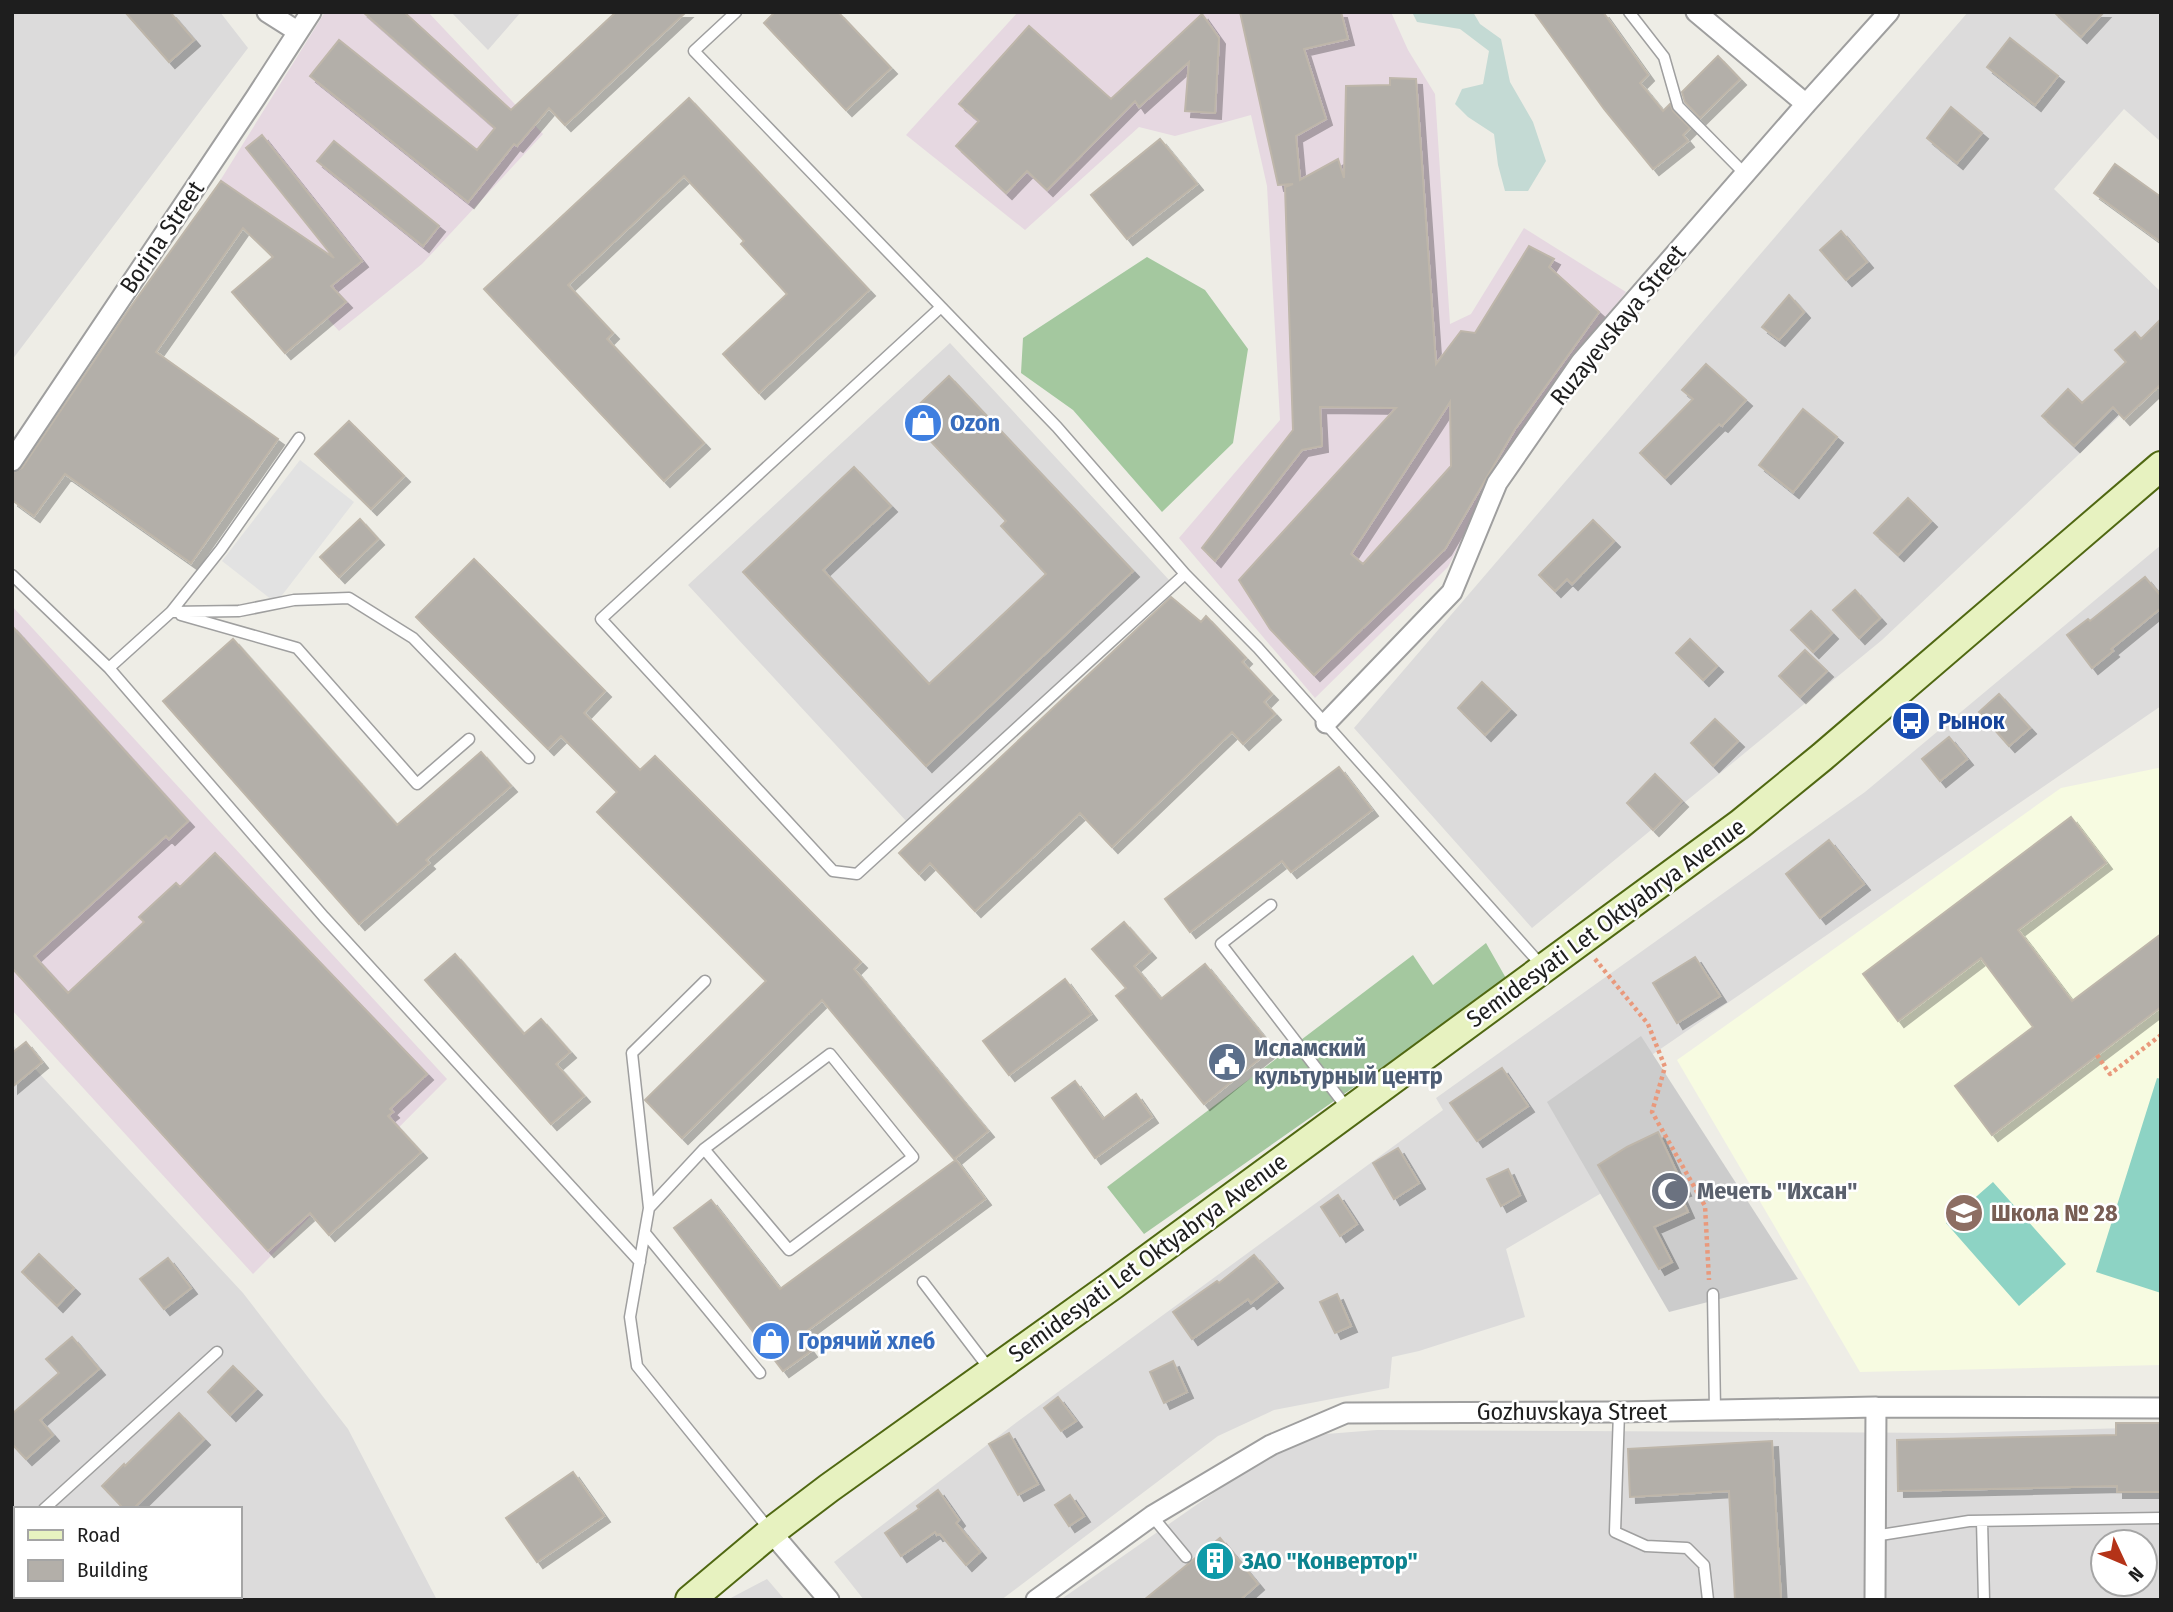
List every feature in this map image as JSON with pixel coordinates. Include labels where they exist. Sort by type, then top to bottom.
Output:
[{"type":"main road","name":"Semidesyati Let Oktyabrya Avenue","points":[[690,1600],[771,1532],[829,1488],[1545,969],[1740,824],[2161,466]]},
{"type":"street","points":[[267,12],[297,32]]},
{"type":"street","name":"Borina Street","points":[[12,461],[311,12]]},
{"type":"street","points":[[1696,12],[1806,104]]},
{"type":"street","name":"Ruzayevskaya Street","points":[[1326,723],[1452,592],[1497,483],[1573,373],[1889,12]]},
{"type":"street","points":[[1875,1600],[1876,1407]]},
{"type":"street","name":"Gozhuvskaya Street","points":[[1036,1600],[1152,1516],[1270,1445],[1346,1413],[1876,1407],[2161,1408]]},
{"type":"street","points":[[771,1532],[829,1600]]},
{"type":"lane","points":[[736,12],[694,51],[1057,427],[1185,574],[1258,648],[1545,969]]},
{"type":"lane","points":[[1629,12],[1664,57],[1678,106],[1745,174]]},
{"type":"lane","points":[[941,307],[601,619],[610,629],[833,870],[857,874],[1185,574]]},
{"type":"lane","points":[[108,668],[171,612],[221,548],[299,438]]},
{"type":"lane","points":[[12,575],[108,668],[324,917],[640,1262]]},
{"type":"lane","points":[[171,612],[239,611],[295,600],[349,598],[413,638],[530,758]]},
{"type":"lane","points":[[171,612],[297,649],[417,784],[469,739]]},
{"type":"lane","points":[[1270,905],[1221,944],[1349,1111]]},
{"type":"lane","points":[[705,981],[632,1053],[649,1208],[629,1317],[637,1366],[771,1532]]},
{"type":"lane","points":[[649,1208],[704,1149],[830,1054],[913,1157],[789,1250],[704,1149]]},
{"type":"lane","points":[[645,1233],[760,1373]]},
{"type":"lane","points":[[923,1282],[991,1372]]},
{"type":"lane","points":[[1713,1294],[1715,1410]]},
{"type":"lane","points":[[46,1507],[217,1352]]},
{"type":"lane","points":[[1619,1412],[1615,1532],[1646,1546],[1687,1548],[1704,1565],[1708,1600]]},
{"type":"lane","points":[[1152,1516],[1186,1557]]},
{"type":"lane","points":[[1874,1536],[1969,1521],[2161,1518]]},
{"type":"lane","points":[[1982,1521],[1984,1600]]},
{"type":"path","points":[[1581,942],[1648,1024],[1665,1067],[1652,1112],[1705,1206],[1709,1278],[1713,1294]]},
{"type":"path","points":[[2097,1055],[2110,1073],[2161,1035]]},
{"type":"shaded area","points":[[12,12],[220,12],[248,48],[12,360]]},
{"type":"shaded area","points":[[325,12],[428,12],[543,134],[422,264],[339,331],[213,192]]},
{"type":"shaded area","points":[[451,12],[521,12],[488,50]]},
{"type":"shaded area","points":[[1018,12],[1391,12],[1408,50],[1435,94],[1450,324],[1471,314],[1524,228],[1626,292],[1590,338],[1498,469],[1448,567],[1315,698],[1179,538],[1280,420],[1267,186],[1251,115],[1175,136],[1139,127],[1025,230],[906,135]]},
{"type":"shaded area","points":[[1412,12],[1473,12],[1480,24],[1501,39],[1510,82],[1533,122],[1546,161],[1528,191],[1505,191],[1494,134],[1468,117],[1455,104],[1462,89],[1483,84],[1489,51],[1460,29],[1417,22]]},
{"type":"shaded area","points":[[1968,12],[2161,12],[2161,142],[2124,109],[2054,189],[2161,292],[2161,377],[1882,640],[1532,928],[1354,728]]},
{"type":"shaded area","points":[[950,343],[1170,581],[908,823],[688,585]]},
{"type":"shaded area","points":[[300,460],[354,502],[276,603],[222,561]]},
{"type":"shaded area","points":[[2161,545],[2161,706],[1567,1113],[1610,1188],[1506,1249],[1525,1317],[1392,1357],[1389,1388],[1274,1410],[1218,1436],[1001,1600],[864,1600],[834,1562],[1017,1422],[1443,1110],[1436,1098],[1865,792]]},
{"type":"shaded area","points":[[12,606],[447,1079],[253,1274],[12,1010]]},
{"type":"shaded area","name":"Школа № 28","points":[[2161,769],[2161,1365],[1860,1372],[1677,1060],[2061,788]]},
{"type":"shaded area","name":"Мечеть \"Ихсан\"","points":[[1641,1036],[1798,1279],[1669,1312],[1547,1102]]},
{"type":"shaded area","points":[[12,1044],[243,1293],[348,1429],[437,1600],[12,1600]]},
{"type":"shaded area","points":[[2157,1078],[2161,1079],[2161,1293],[2096,1272]]},
{"type":"shaded area","points":[[1993,1182],[2066,1264],[2019,1306],[1946,1223]]},
{"type":"shaded area","points":[[2161,1427],[2161,1600],[1060,1600],[1268,1455],[1326,1434],[1377,1430],[1953,1433]]},
{"type":"shaded area","points":[[767,1579],[785,1600],[727,1600]]},
{"type":"green space","points":[[1147,257],[1205,290],[1248,349],[1233,443],[1162,512],[1073,410],[1021,373],[1023,338]]},
{"type":"green space","points":[[1486,943],[1507,980],[1144,1234],[1107,1187],[1413,955],[1433,985]]},
{"type":"building","points":[[125,12],[170,12],[194,40],[169,62]]},
{"type":"building","points":[[363,12],[404,12],[511,110],[616,12],[686,12],[565,125],[549,108],[517,146],[514,144],[468,202],[310,76],[339,40],[477,150],[495,128]]},
{"type":"building","points":[[775,12],[838,12],[891,68],[846,110],[764,23]]},
{"type":"building","points":[[1240,12],[1341,12],[1348,39],[1304,49],[1326,119],[1296,136],[1300,180],[1338,159],[1344,178],[1346,86],[1390,85],[1390,78],[1416,79],[1436,364],[1461,331],[1475,333],[1529,246],[1554,259],[1549,267],[1599,312],[1515,429],[1445,549],[1314,675],[1270,629],[1239,580],[1396,408],[1320,407],[1322,446],[1302,450],[1215,561],[1202,548],[1293,430],[1285,187],[1293,184],[1278,185]],"holes":[[[1450,402],[1451,466],[1363,564],[1351,554]]]},
{"type":"building","points":[[1534,12],[1603,12],[1648,75],[1640,83],[1663,111],[1670,104],[1673,111],[1690,128],[1683,135],[1688,141],[1653,169],[1604,109]]},
{"type":"building","points":[[2054,12],[2104,12],[2081,37]]},
{"type":"building","points":[[1202,14],[1219,38],[1215,113],[1185,111],[1189,62],[1139,107],[1135,101],[1047,190],[1027,171],[1006,193],[956,146],[979,121],[959,104],[1029,26],[1111,99]]},
{"type":"building","points":[[2010,38],[2058,76],[2035,105],[1987,67]]},
{"type":"building","points":[[1718,56],[1740,79],[1700,118],[1685,102],[1682,92]]},
{"type":"building","points":[[689,98],[869,290],[759,393],[723,354],[787,294],[741,244],[744,241],[684,176],[568,285],[613,333],[607,339],[704,443],[664,481],[484,289]]},
{"type":"building","points":[[1951,107],[1982,133],[1957,163],[1927,138]]},
{"type":"building","points":[[262,135],[362,261],[331,286],[346,302],[285,353],[232,292],[273,257],[243,228],[156,352],[278,439],[191,563],[65,474],[34,516],[12,500],[12,473],[22,468],[127,312],[221,181],[334,258],[246,148]]},
{"type":"building","points":[[1160,139],[1197,184],[1127,239],[1091,195]]},
{"type":"building","points":[[334,141],[439,226],[423,246],[317,161]]},
{"type":"building","points":[[2115,164],[2161,197],[2161,242],[2094,193]]},
{"type":"building","points":[[1841,231],[1867,262],[1846,280],[1820,250]]},
{"type":"building","points":[[1789,295],[1804,312],[1779,340],[1762,327]]},
{"type":"building","points":[[2161,319],[2161,384],[2124,419],[2113,407],[2074,446],[2042,416],[2068,389],[2082,403],[2126,362],[2115,350],[2135,332],[2141,339]]},
{"type":"building","points":[[1706,364],[1746,400],[1665,478],[1640,453],[1693,399],[1682,390]]},
{"type":"building","points":[[949,376],[1133,571],[926,766],[743,572],[854,467],[891,506],[823,570],[929,684],[1046,574],[1001,526],[1006,521],[907,416]]},
{"type":"building","points":[[1803,409],[1837,437],[1793,492],[1759,465]]},
{"type":"building","points":[[349,421],[404,476],[371,509],[315,454]]},
{"type":"building","points":[[1908,498],[1931,521],[1898,555],[1874,533]]},
{"type":"building","points":[[360,519],[378,539],[339,577],[320,557]]},
{"type":"building","points":[[1593,520],[1614,541],[1572,584],[1567,579],[1555,591],[1539,575]]},
{"type":"building","points":[[474,559],[605,691],[584,713],[640,770],[655,756],[861,962],[854,969],[988,1131],[954,1159],[822,1000],[682,1138],[645,1100],[766,981],[597,812],[617,792],[561,736],[548,749],[416,617]]},
{"type":"building","points":[[2145,577],[2161,596],[2161,608],[2092,668],[2067,635],[2088,619],[2090,621]]},
{"type":"building","points":[[1855,590],[1880,618],[1859,638],[1833,610]]},
{"type":"building","points":[[1171,597],[1201,622],[1206,616],[1246,658],[1242,662],[1272,694],[1264,702],[1275,714],[1243,744],[1232,732],[1112,847],[1080,813],[975,911],[930,863],[919,874],[899,853]]},
{"type":"building","points":[[1811,611],[1832,633],[1813,652],[1791,630]]},
{"type":"building","points":[[12,626],[188,821],[169,839],[166,836],[34,956],[68,993],[144,922],[139,917],[176,883],[180,887],[215,853],[427,1074],[390,1109],[393,1112],[388,1116],[421,1152],[329,1235],[310,1213],[268,1251],[12,968]]},
{"type":"building","points":[[233,639],[397,825],[481,752],[511,786],[426,860],[429,863],[359,924],[163,701]]},
{"type":"building","points":[[1690,639],[1717,666],[1703,680],[1676,653]]},
{"type":"building","points":[[1805,650],[1827,671],[1800,697],[1779,676]]},
{"type":"building","points":[[1482,682],[1510,709],[1485,735],[1458,708]]},
{"type":"building","points":[[1999,694],[2030,728],[2009,746],[1979,712]]},
{"type":"building","points":[[1715,719],[1738,741],[1713,766],[1691,743]]},
{"type":"building","points":[[1949,737],[1967,759],[1940,781],[1922,759]]},
{"type":"building","points":[[1339,767],[1372,810],[1291,872],[1282,861],[1190,932],[1165,899]]},
{"type":"building","points":[[1655,774],[1682,801],[1653,830],[1627,803]]},
{"type":"building","points":[[2071,817],[2106,863],[2018,930],[2072,1001],[2161,934],[2161,1007],[1992,1135],[1955,1086],[2033,1027],[1981,958],[1898,1021],[1863,974]]},
{"type":"building","points":[[1829,840],[1864,884],[1820,918],[1786,874]]},
{"type":"building","points":[[1124,922],[1150,952],[1134,966],[1161,999],[1205,964],[1273,1048],[1204,1104],[1116,996],[1126,988],[1092,949]]},
{"type":"building","points":[[455,954],[524,1034],[541,1019],[570,1052],[556,1064],[584,1096],[551,1124],[425,980]]},
{"type":"building","points":[[1695,957],[1720,996],[1677,1023],[1653,983]]},
{"type":"building","points":[[1065,979],[1091,1014],[1009,1075],[983,1041]]},
{"type":"building","points":[[26,1042],[42,1062],[12,1087],[12,1053]]},
{"type":"building","points":[[1502,1068],[1528,1106],[1477,1141],[1450,1103]]},
{"type":"building","points":[[1075,1081],[1103,1119],[1136,1094],[1152,1117],[1095,1158],[1052,1098]]},
{"type":"building","points":[[1658,1132],[1685,1190],[1679,1192],[1688,1212],[1654,1227],[1672,1262],[1659,1269],[1598,1165]]},
{"type":"building","points":[[1398,1148],[1419,1183],[1394,1199],[1373,1163]]},
{"type":"building","points":[[956,1160],[985,1199],[800,1336],[811,1351],[783,1371],[674,1228],[711,1200],[780,1289]]},
{"type":"building","points":[[1508,1169],[1520,1195],[1501,1206],[1487,1179]]},
{"type":"building","points":[[1338,1195],[1357,1224],[1340,1236],[1321,1207]]},
{"type":"building","points":[[39,1254],[74,1288],[57,1306],[22,1272]]},
{"type":"building","points":[[1254,1255],[1277,1282],[1251,1303],[1248,1299],[1192,1339],[1173,1312],[1217,1281],[1219,1283]]},
{"type":"building","points":[[168,1258],[191,1288],[164,1309],[140,1279]]},
{"type":"building","points":[[1337,1294],[1351,1326],[1335,1333],[1320,1302]]},
{"type":"building","points":[[72,1337],[99,1369],[40,1420],[53,1435],[26,1459],[12,1444],[12,1414],[59,1373],[46,1359]]},
{"type":"building","points":[[1173,1361],[1187,1392],[1164,1403],[1150,1372]]},
{"type":"building","points":[[233,1366],[256,1389],[230,1415],[208,1392]]},
{"type":"building","points":[[1058,1397],[1076,1421],[1061,1431],[1044,1408]]},
{"type":"building","points":[[179,1413],[204,1439],[135,1507],[122,1507],[102,1486],[124,1464],[125,1466]]},
{"type":"building","points":[[2116,1423],[2161,1423],[2161,1492],[2117,1492],[2117,1486],[1898,1491],[1897,1440],[2116,1435]]},
{"type":"building","points":[[1009,1433],[1038,1484],[1018,1495],[989,1444]]},
{"type":"building","points":[[1772,1441],[1781,1600],[1735,1600],[1729,1491],[1630,1497],[1628,1449]]},
{"type":"building","points":[[573,1472],[604,1516],[537,1562],[506,1518]]},
{"type":"building","points":[[938,1490],[959,1520],[956,1523],[980,1552],[966,1565],[940,1534],[935,1532],[901,1556],[885,1533],[919,1509],[917,1506]]},
{"type":"building","points":[[1070,1495],[1084,1516],[1069,1526],[1055,1505]]},
{"type":"building","name":"ЗАО \"Конвертор\"","points":[[1220,1538],[1258,1584],[1240,1600],[1144,1600]]},
{"type":"place","name":"Ozon","points":[[923,423]]},
{"type":"place","name":"Рынок","points":[[1911,721]]},
{"type":"place","name":"Исламский культурный центр","points":[[1227,1062]]},
{"type":"place","name":"Мечеть \"Ихсан\"","points":[[1670,1191]]},
{"type":"place","name":"Школа № 28","points":[[1964,1213]]},
{"type":"place","name":"Горячий хлеб","points":[[771,1341]]},
{"type":"place","name":"ЗАО \"Конвертор\"","points":[[1215,1561]]}]
